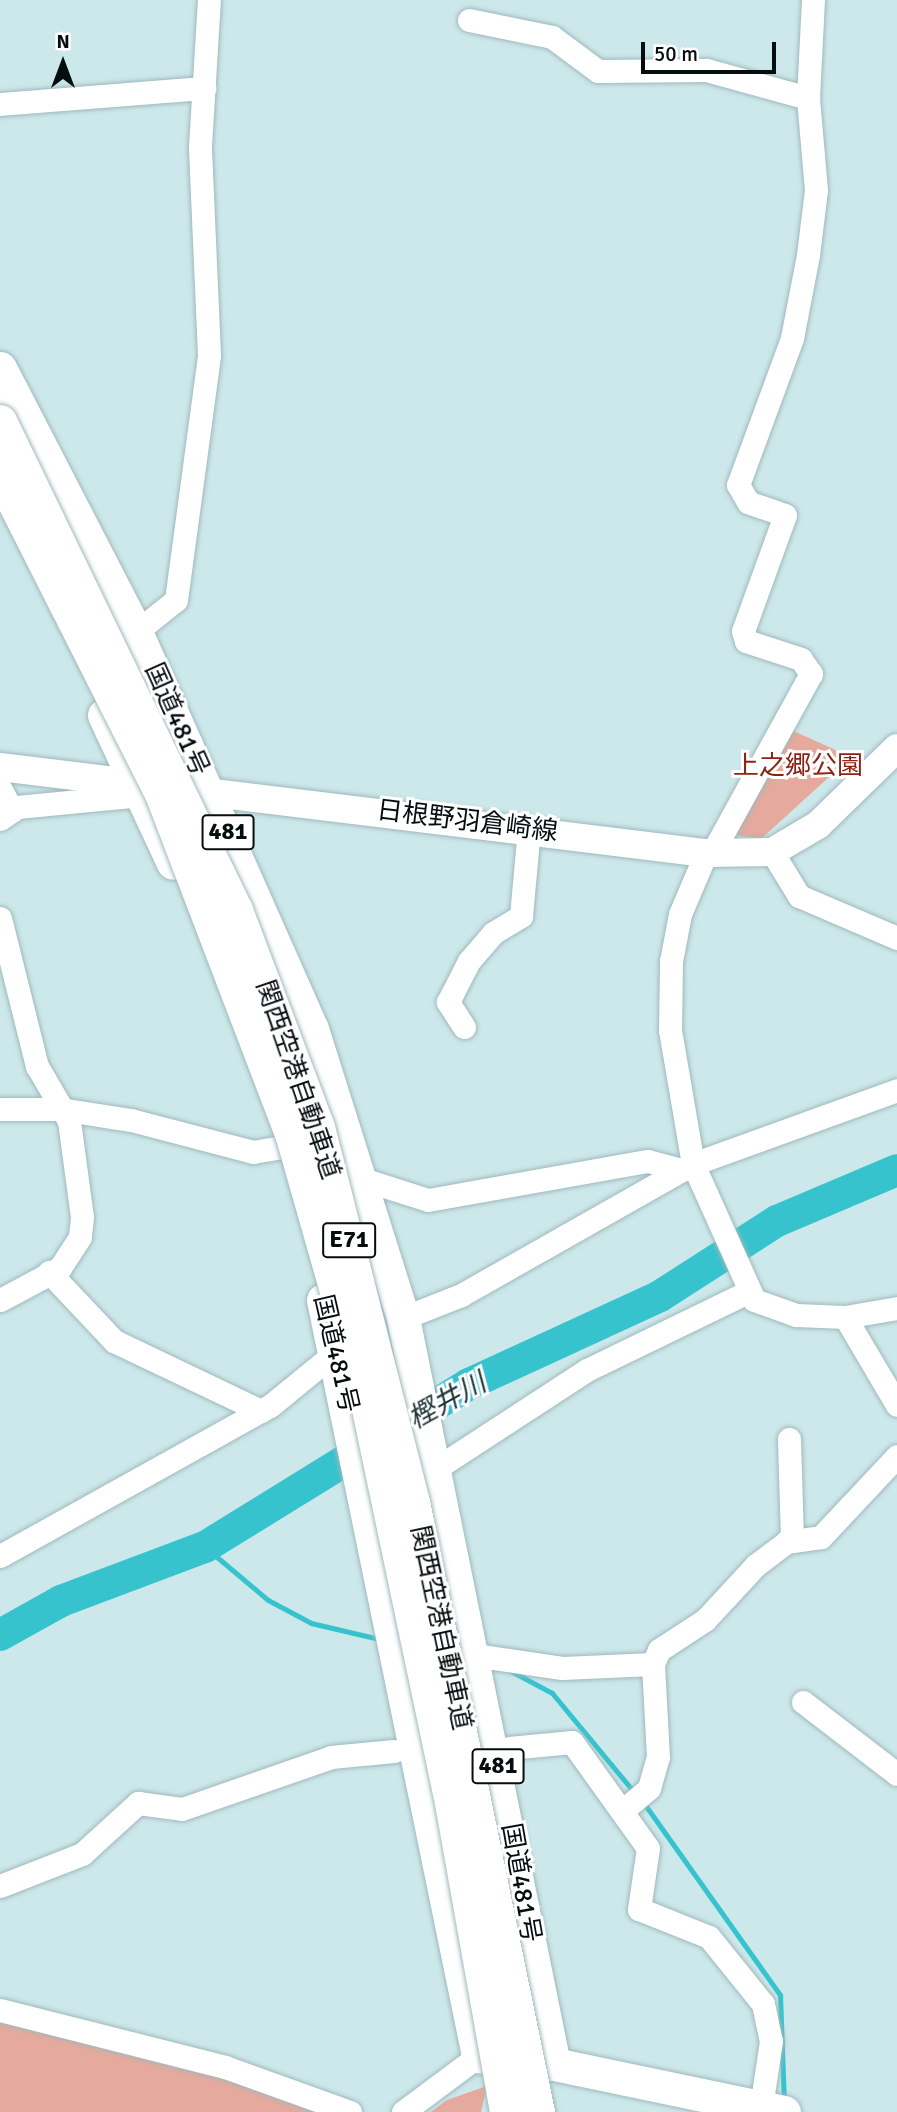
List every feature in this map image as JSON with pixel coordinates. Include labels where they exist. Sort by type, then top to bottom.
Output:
[{"type":"highway","name":"国道481号","points":[[0,368],[136,632],[312,1029],[403,1318],[474,1655],[554,2064]]},
{"type":"highway","name":"関西空港自動車道","points":[[0,421],[236,909],[318,1127],[413,1502],[538,2112]]},
{"type":"highway","name":"関西空港自動車道","points":[[0,475],[162,796],[299,1160],[363,1385],[452,1808],[506,2112]]},
{"type":"highway","name":"国道481号","points":[[0,502],[204,928],[280,1147],[336,1352],[478,2056]]},
{"type":"highway","points":[[478,2056],[554,2064],[773,2110]]},
{"type":"main road","name":"日根野羽倉崎線","points":[[0,767],[138,789],[210,794],[529,828],[709,853],[772,852],[818,825],[897,748]]},
{"type":"street","points":[[136,632],[176,600],[209,355],[204,88],[209,0]]},
{"type":"street","points":[[813,0],[808,98],[816,190],[808,255],[792,338],[738,485],[748,502],[785,515],[743,631],[746,642],[801,659],[811,674],[709,853],[680,914],[671,961],[670,1030],[688,1167],[754,1300],[796,1315],[845,1317],[897,1308]]},
{"type":"street","points":[[469,20],[552,37],[598,71],[706,70],[808,98]]},
{"type":"street","points":[[0,104],[204,88]]},
{"type":"street","points":[[0,788],[6,815],[138,789]]},
{"type":"street","points":[[464,1027],[448,1002],[469,961],[494,933],[521,916],[529,828]]},
{"type":"street","points":[[772,852],[799,896],[897,938]]},
{"type":"street","points":[[0,918],[37,1066],[69,1121],[82,1217],[70,1255],[49,1272],[0,1300]]},
{"type":"street","points":[[403,1318],[461,1295],[688,1167],[897,1090]]},
{"type":"street","points":[[0,1110],[60,1109],[131,1120],[253,1152],[280,1147]]},
{"type":"street","points":[[359,1178],[428,1200],[648,1161],[688,1167]]},
{"type":"street","points":[[49,1272],[114,1341],[261,1411]]},
{"type":"street","points":[[435,1469],[587,1370],[750,1291]]},
{"type":"street","points":[[845,1317],[897,1405]]},
{"type":"street","points":[[0,1556],[261,1411],[336,1352]]},
{"type":"street","points":[[789,1439],[792,1541]]},
{"type":"street","points":[[622,1811],[649,1788],[658,1757],[653,1664],[659,1650],[705,1620],[756,1565],[792,1541],[821,1537],[897,1456]]},
{"type":"street","points":[[474,1655],[562,1668],[653,1664]]},
{"type":"street","points":[[803,1702],[897,1774]]},
{"type":"street","points":[[509,1748],[572,1742],[648,1848],[639,1909],[709,1937],[763,2004],[771,2041],[773,2110]]},
{"type":"street","points":[[0,1886],[82,1854],[138,1803],[182,1809],[331,1757],[394,1751]]},
{"type":"street","points":[[0,2010],[225,2067],[350,2112]]},
{"type":"street","points":[[403,2112],[478,2056]]},
{"type":"green space","name":"上之郷公園","points":[[787,728],[851,757],[761,839],[723,833]]},
{"type":"green space","points":[[0,2018],[170,2059],[328,2112],[0,2112]]},
{"type":"green space","points":[[487,2086],[481,2112],[431,2112],[447,2100]]},
{"type":"waterway","name":"樫井川","points":[[0,1635],[61,1601],[205,1547],[469,1384],[660,1296],[777,1221],[897,1170]]},
{"type":"waterway","points":[[205,1547],[268,1600],[311,1623],[379,1639]]},
{"type":"waterway","points":[[511,1671],[552,1693],[634,1792]]},
{"type":"waterway","points":[[643,1802],[780,1995],[784,2102]]}]
